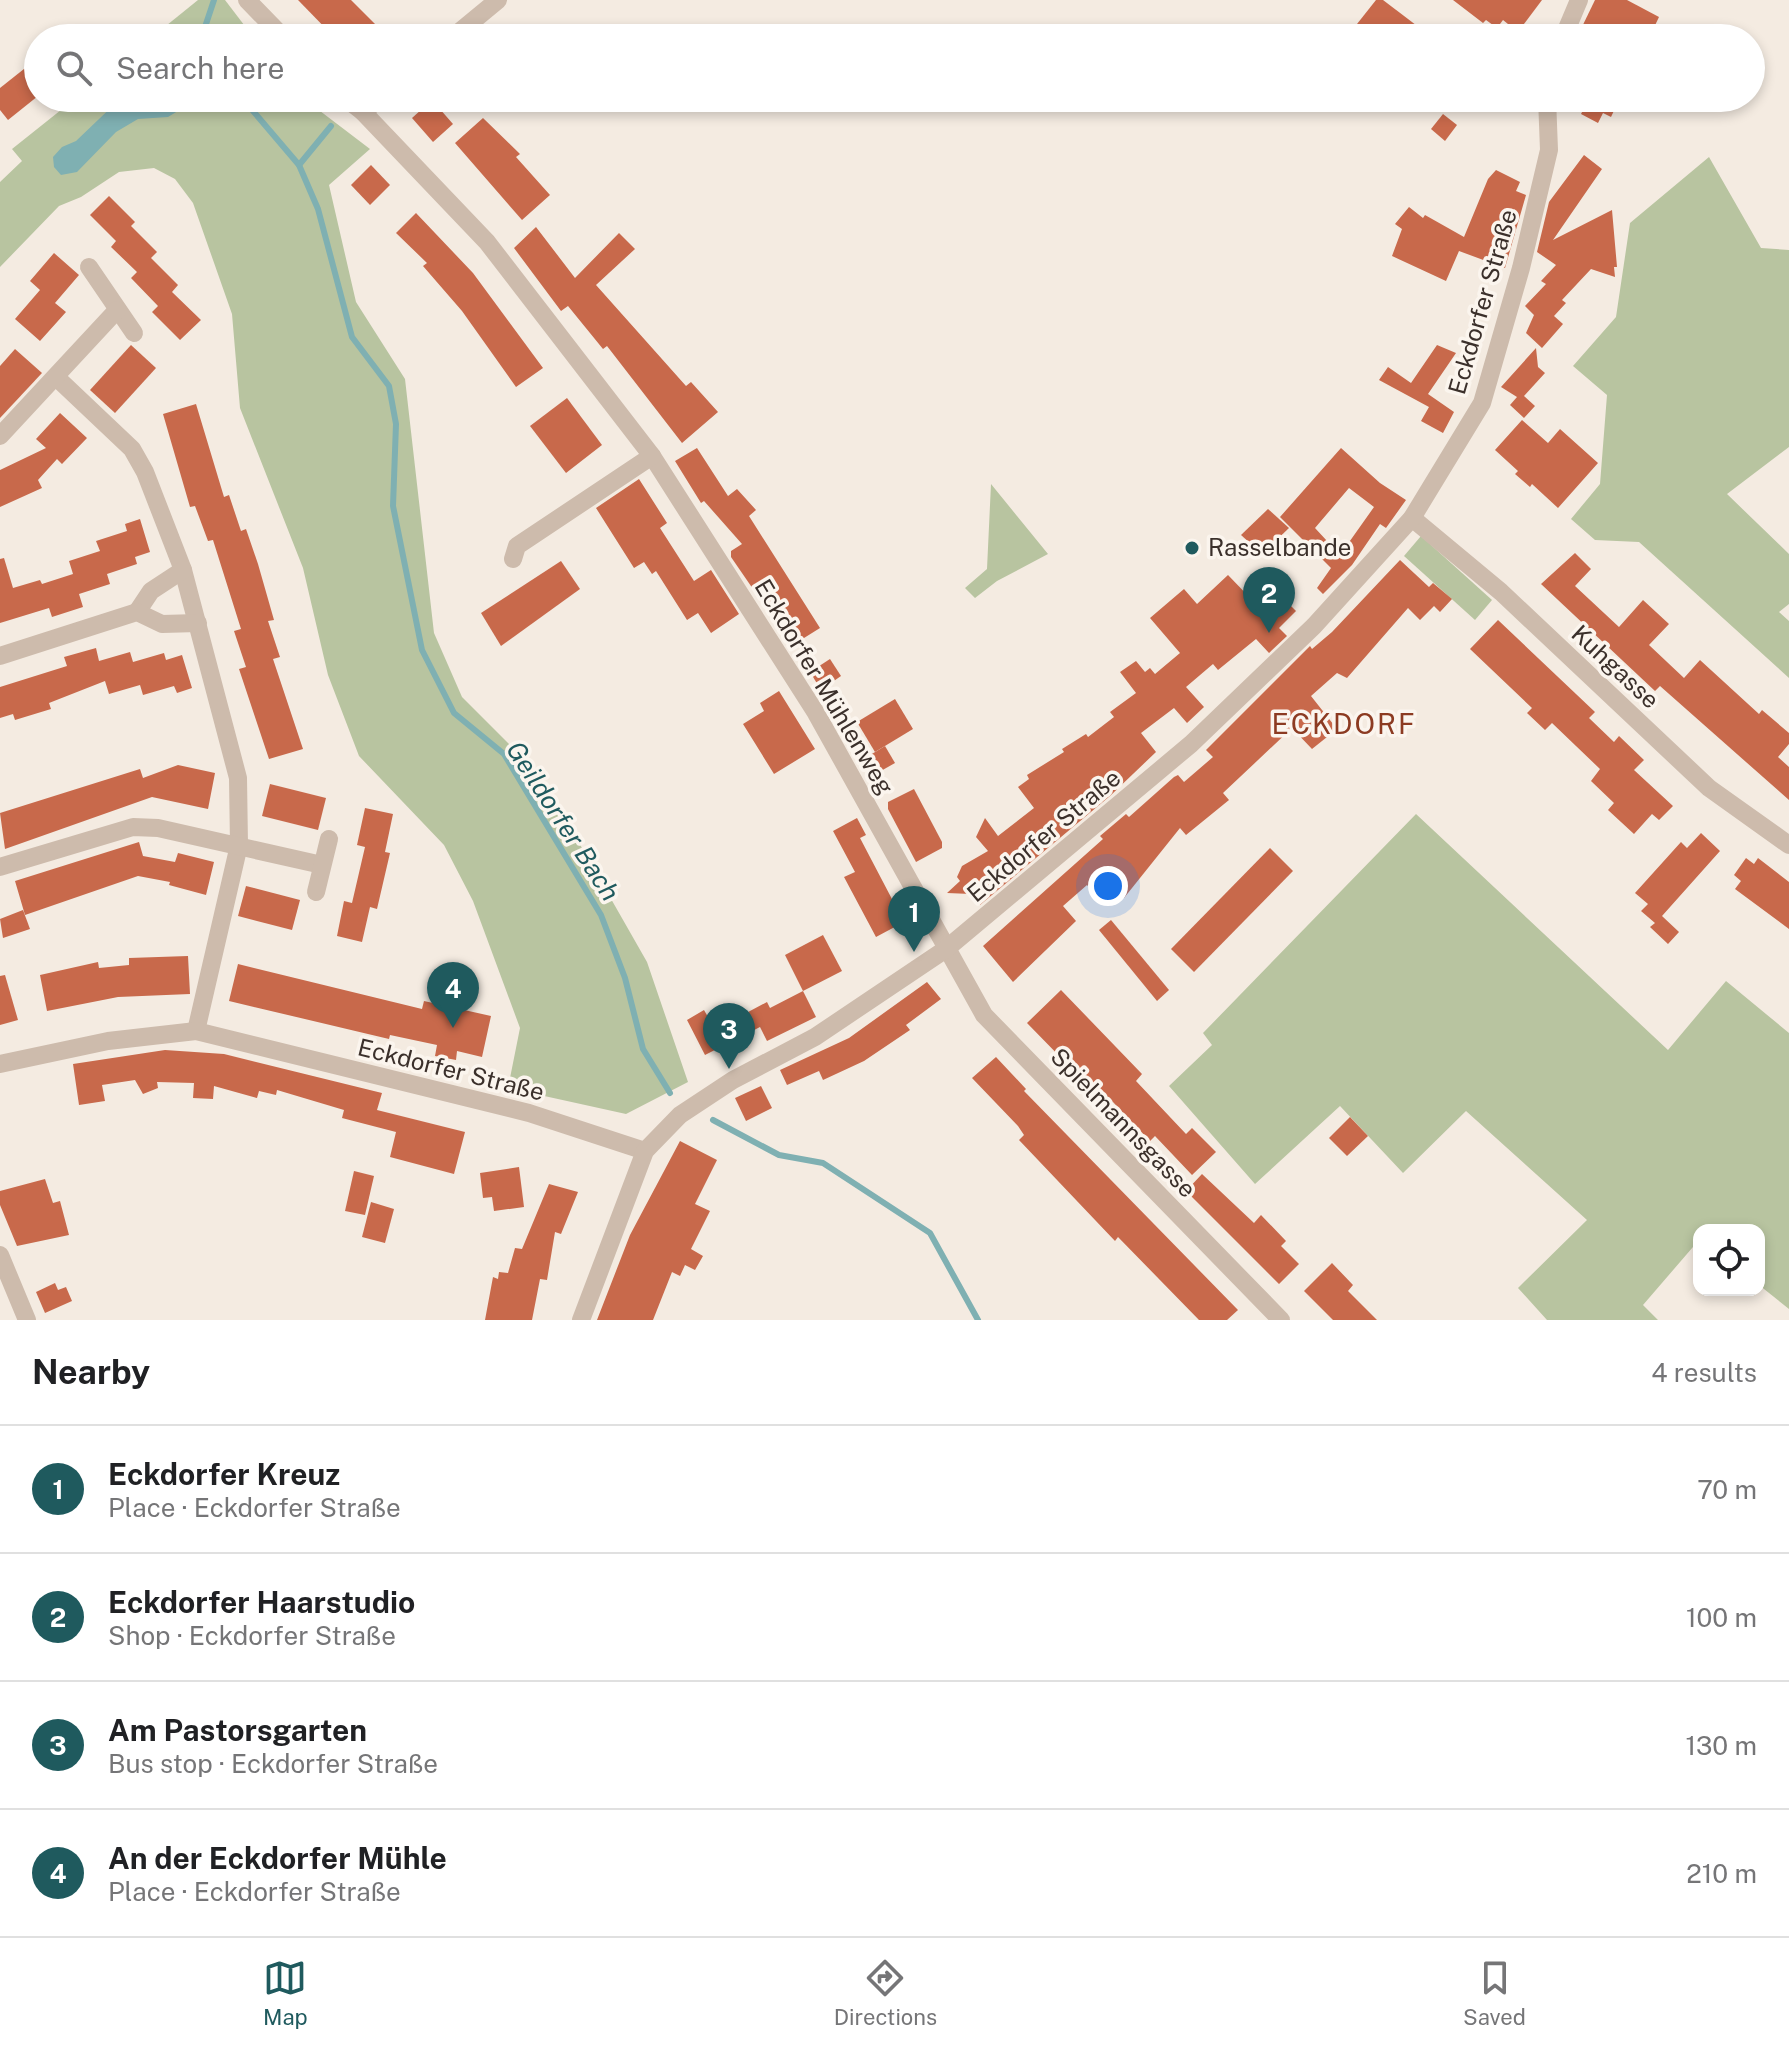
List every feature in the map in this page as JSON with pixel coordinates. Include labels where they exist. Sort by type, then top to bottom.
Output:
[{"type":"street","points":[[247,0],[270,24]]},
{"type":"street","points":[[469,24],[498,0]]},
{"type":"street","points":[[1569,24],[1579,0]]},
{"type":"street","name":"Eckdorfer Mühlenweg","points":[[363,112],[487,242],[652,456],[816,713],[946,949]]},
{"type":"street","name":"Eckdorfer Straße","points":[[0,1064],[108,1041],[196,1031],[529,1113],[645,1151],[680,1115],[733,1080],[815,1037],[946,949],[1191,744],[1314,626],[1412,518],[1482,403],[1521,268],[1549,150],[1548,112]]},
{"type":"street","points":[[89,267],[134,333]]},
{"type":"street","points":[[0,436],[117,310]]},
{"type":"street","points":[[57,378],[132,449],[145,472],[183,570],[238,778],[239,845],[196,1031]]},
{"type":"street","points":[[513,559],[517,546],[652,456]]},
{"type":"street","name":"Kuhgasse","points":[[1412,518],[1501,592],[1709,788],[1789,845]]},
{"type":"street","points":[[0,656],[137,612],[151,591],[183,570]]},
{"type":"street","points":[[137,612],[162,624],[198,623]]},
{"type":"street","points":[[0,867],[133,827],[158,828],[322,865]]},
{"type":"street","points":[[316,892],[329,839]]},
{"type":"street","name":"Spielmannsgasse","points":[[946,949],[984,1015],[1281,1320]]},
{"type":"street","points":[[581,1320],[645,1151]]},
{"type":"street","points":[[0,1255],[27,1320]]},
{"type":"green space","points":[[198,0],[225,0],[243,24],[168,24]]},
{"type":"green space","points":[[58,112],[321,112],[370,149],[329,185],[356,302],[405,379],[434,633],[462,697],[513,748],[578,841],[647,962],[688,1082],[626,1114],[508,1088],[520,1028],[473,901],[444,845],[359,756],[328,675],[303,568],[240,408],[232,314],[193,203],[175,179],[154,168],[119,172],[81,197],[59,206],[0,267],[0,182],[22,161],[12,149]]},
{"type":"green space","points":[[1709,157],[1761,248],[1789,250],[1789,447],[1727,494],[1789,554],[1789,604],[1779,612],[1789,621],[1789,678],[1639,542],[1595,540],[1571,519],[1600,484],[1607,395],[1573,366],[1616,317],[1630,223]]},
{"type":"green space","points":[[991,484],[1048,554],[997,581],[975,598],[965,588],[987,569]]},
{"type":"green space","points":[[1421,536],[1492,600],[1475,620],[1404,556]]},
{"type":"green space","points":[[1416,814],[1668,1050],[1726,981],[1789,1033],[1789,1309],[1765,1290],[1765,1224],[1693,1224],[1693,1247],[1643,1305],[1658,1320],[1547,1320],[1518,1288],[1587,1220],[1466,1111],[1403,1173],[1340,1106],[1255,1184],[1169,1086],[1212,1045],[1203,1033]]},
{"type":"water","points":[[106,112],[176,112],[168,117],[138,119],[116,132],[77,172],[61,175],[54,167],[53,157],[62,147],[76,141]]},
{"type":"building","points":[[298,0],[351,0],[375,24],[321,24]]},
{"type":"building","points":[[1376,0],[1383,0],[1415,24],[1357,24]]},
{"type":"building","points":[[1453,0],[1542,0],[1524,24],[1508,24],[1503,20],[1500,24],[1486,20],[1483,23]]},
{"type":"building","points":[[1595,0],[1627,0],[1659,17],[1656,24],[1583,24]]},
{"type":"building","points":[[24,69],[24,107],[8,120],[0,110],[0,88]]},
{"type":"building","points":[[419,112],[442,112],[453,124],[433,142],[412,118]]},
{"type":"building","points":[[1613,112],[1611,117],[1603,113],[1598,123],[1581,114]]},
{"type":"building","points":[[1443,114],[1457,125],[1445,141],[1431,129]]},
{"type":"building","points":[[483,118],[520,154],[516,157],[550,195],[522,220],[455,143]]},
{"type":"building","points":[[1584,155],[1602,169],[1553,240],[1612,210],[1617,267],[1614,267],[1615,277],[1591,269],[1562,300],[1566,303],[1554,316],[1563,324],[1542,348],[1526,333],[1534,315],[1525,306],[1546,284],[1541,281],[1556,265],[1537,252],[1549,202]]},
{"type":"building","points":[[371,165],[390,185],[370,205],[351,185]]},
{"type":"building","points":[[1496,170],[1520,182],[1516,191],[1526,195],[1505,268],[1459,251],[1446,281],[1392,256],[1402,229],[1395,224],[1409,207],[1423,218],[1425,215],[1464,237],[1488,179]]},
{"type":"building","points":[[109,196],[135,222],[131,226],[157,252],[151,258],[178,285],[172,292],[201,320],[180,340],[152,312],[158,306],[131,278],[137,272],[111,247],[116,241],[90,215]]},
{"type":"building","points":[[416,213],[473,273],[543,368],[516,387],[462,311],[423,266],[427,263],[396,233]]},
{"type":"building","points":[[536,227],[575,278],[619,233],[635,249],[596,285],[686,386],[691,382],[718,412],[682,443],[607,346],[603,349],[568,306],[561,311],[514,248]]},
{"type":"building","points":[[54,253],[79,275],[55,303],[66,312],[40,341],[15,319],[40,290],[30,281]]},
{"type":"building","points":[[131,345],[156,368],[115,413],[90,390]]},
{"type":"building","points":[[1437,345],[1456,353],[1428,394],[1454,412],[1443,433],[1421,421],[1429,407],[1379,380],[1388,367],[1411,383]]},
{"type":"building","points":[[1536,348],[1538,367],[1545,373],[1524,396],[1535,406],[1524,418],[1510,405],[1517,397],[1501,387]]},
{"type":"building","points":[[15,349],[42,373],[0,418],[0,366]]},
{"type":"building","points":[[567,398],[602,445],[566,473],[530,426]]},
{"type":"building","points":[[196,404],[224,497],[229,495],[241,531],[246,529],[258,564],[274,620],[268,621],[280,657],[273,659],[303,749],[269,759],[239,669],[246,667],[234,631],[241,629],[213,540],[208,541],[195,506],[190,507],[163,414]]},
{"type":"building","points":[[60,413],[87,438],[62,464],[57,459],[38,480],[42,488],[0,507],[0,470],[46,448],[36,439]]},
{"type":"building","points":[[1522,420],[1548,443],[1560,429],[1598,463],[1558,508],[1532,484],[1530,487],[1515,474],[1518,471],[1495,450]]},
{"type":"building","points":[[697,448],[728,496],[737,489],[756,510],[749,516],[820,628],[796,643],[790,643],[731,557],[731,551],[742,544],[704,501],[701,503],[675,461]]},
{"type":"building","points":[[1341,448],[1380,483],[1406,500],[1386,528],[1380,524],[1352,565],[1323,594],[1317,588],[1331,568],[1280,517]],"holes":[[[1349,488],[1374,507],[1340,555],[1315,528]]]},
{"type":"building","points":[[639,479],[667,523],[660,528],[694,581],[711,570],[739,614],[711,633],[698,613],[687,620],[656,571],[652,574],[644,562],[634,568],[596,508]]},
{"type":"building","points":[[1268,509],[1289,528],[1262,554],[1241,535]]},
{"type":"building","points":[[140,519],[150,552],[135,557],[137,564],[107,574],[110,584],[79,594],[83,607],[52,617],[49,608],[0,623],[0,559],[4,558],[13,588],[40,580],[42,584],[73,574],[69,561],[100,551],[96,541],[127,531],[125,524]]},
{"type":"building","points":[[1575,553],[1591,569],[1575,586],[1619,627],[1643,600],[1669,624],[1649,645],[1684,678],[1700,660],[1759,714],[1762,710],[1789,733],[1789,744],[1778,757],[1789,767],[1789,800],[1660,686],[1655,691],[1541,584]]},
{"type":"building","points":[[1400,560],[1429,587],[1433,583],[1452,599],[1440,612],[1434,606],[1420,620],[1408,608],[1347,678],[1337,673],[1311,696],[1337,729],[1312,749],[1292,728],[1223,793],[1229,800],[1186,835],[1180,828],[1124,898],[1107,878],[1092,891],[1087,885],[1063,906],[1076,921],[1013,982],[983,946],[1103,839],[1100,836],[1126,814],[1129,817],[1174,777],[1178,775],[1184,782],[1213,757],[1206,750],[1310,646],[1312,649],[1332,632]]},
{"type":"building","points":[[561,561],[580,589],[501,646],[481,613]]},
{"type":"building","points":[[1228,575],[1255,603],[1272,587],[1296,611],[1279,628],[1287,636],[1269,653],[1256,639],[1218,670],[1213,664],[1186,687],[1204,707],[1187,723],[1174,708],[1141,733],[1156,752],[1110,796],[980,905],[971,894],[947,893],[960,881],[957,877],[962,866],[988,851],[976,837],[985,818],[998,836],[1034,808],[1018,787],[1029,779],[1027,775],[1086,734],[1088,737],[1114,717],[1110,712],[1136,693],[1120,672],[1136,661],[1145,672],[1150,668],[1155,674],[1180,653],[1150,618],[1184,589],[1197,604]]},
{"type":"building","points":[[1498,620],[1595,712],[1589,718],[1614,742],[1619,736],[1644,760],[1634,770],[1673,806],[1659,820],[1652,814],[1634,834],[1608,810],[1614,803],[1591,781],[1600,769],[1552,723],[1545,730],[1527,713],[1532,708],[1470,649]]},
{"type":"building","points":[[96,648],[99,661],[130,652],[133,662],[164,653],[166,660],[182,655],[192,688],[177,693],[174,686],[143,695],[140,685],[109,694],[105,681],[49,703],[51,709],[15,720],[13,714],[0,718],[0,687],[67,666],[64,657]]},
{"type":"building","points":[[830,659],[841,676],[821,690],[810,672]]},
{"type":"building","points":[[779,691],[815,749],[774,774],[743,724],[764,711],[760,703]]},
{"type":"building","points":[[895,699],[913,729],[875,752],[857,722]]},
{"type":"building","points":[[885,746],[895,763],[872,776],[862,760]]},
{"type":"building","points":[[178,765],[215,773],[208,809],[152,797],[5,849],[0,813],[140,769],[143,778]]},
{"type":"building","points":[[270,784],[326,798],[318,830],[262,816]]},
{"type":"building","points":[[914,789],[942,842],[942,848],[916,862],[888,809],[888,802]]},
{"type":"building","points":[[365,808],[393,814],[385,852],[390,853],[377,909],[370,907],[362,942],[337,936],[344,901],[352,903],[365,847],[357,845]]},
{"type":"building","points":[[857,818],[866,835],[860,838],[904,922],[876,937],[844,877],[855,872],[833,831]]},
{"type":"building","points":[[1701,833],[1720,851],[1662,916],[1679,932],[1668,944],[1650,927],[1655,923],[1641,911],[1648,904],[1635,893],[1681,842],[1687,848]]},
{"type":"building","points":[[139,842],[143,856],[175,862],[178,853],[214,862],[206,895],[169,885],[170,882],[138,876],[25,915],[15,881]]},
{"type":"building","points":[[1270,848],[1293,871],[1194,972],[1171,949]]},
{"type":"building","points":[[1746,858],[1754,864],[1758,858],[1789,882],[1789,929],[1735,889],[1741,881],[1734,875]]},
{"type":"building","points":[[246,886],[300,900],[292,930],[238,916]]},
{"type":"building","points":[[23,910],[30,929],[3,938],[0,919]]},
{"type":"building","points":[[1111,920],[1169,990],[1157,1001],[1099,930]]},
{"type":"building","points":[[823,935],[842,971],[803,991],[785,955]]},
{"type":"building","points":[[188,956],[190,994],[118,997],[47,1011],[40,975],[98,962],[99,968],[129,965],[129,958]]},
{"type":"building","points":[[238,964],[422,1009],[424,1001],[491,1016],[482,1057],[457,1051],[456,1060],[435,1056],[437,1045],[390,1035],[389,1039],[229,1001]]},
{"type":"building","points":[[5,975],[18,1020],[0,1025],[0,976]]},
{"type":"building","points":[[927,982],[941,999],[906,1025],[910,1030],[864,1061],[823,1080],[819,1071],[787,1085],[780,1070],[849,1038]]},
{"type":"building","points":[[1061,990],[1142,1074],[1136,1081],[1186,1134],[1192,1128],[1216,1152],[1192,1175],[1155,1136],[1150,1141],[1113,1102],[1108,1106],[1027,1023]]},
{"type":"building","points":[[803,991],[816,1017],[767,1041],[760,1027],[705,1055],[687,1020],[704,1010],[712,1024],[732,1014],[735,1019],[767,1002],[770,1008]]},
{"type":"building","points":[[165,1050],[224,1054],[382,1093],[377,1110],[465,1132],[454,1174],[390,1157],[396,1132],[342,1118],[344,1110],[277,1090],[276,1095],[259,1091],[257,1098],[214,1086],[213,1099],[193,1098],[194,1083],[157,1082],[158,1088],[143,1094],[135,1080],[102,1085],[105,1101],[79,1105],[73,1064]]},
{"type":"building","points":[[996,1057],[1026,1089],[1024,1091],[1238,1310],[1227,1320],[1199,1320],[1118,1237],[1115,1241],[1019,1140],[1024,1135],[1018,1126],[972,1078]]},
{"type":"building","points":[[761,1086],[772,1108],[746,1121],[735,1098]]},
{"type":"building","points":[[1350,1117],[1368,1136],[1347,1156],[1329,1138]]},
{"type":"building","points":[[680,1141],[717,1160],[695,1204],[710,1211],[691,1249],[703,1256],[695,1270],[685,1265],[680,1276],[672,1272],[653,1320],[597,1320],[630,1235]]},
{"type":"building","points":[[519,1167],[524,1207],[494,1211],[492,1197],[483,1198],[480,1173]]},
{"type":"building","points":[[354,1171],[374,1176],[365,1215],[345,1211]]},
{"type":"building","points":[[1202,1174],[1254,1223],[1261,1215],[1286,1241],[1281,1246],[1299,1264],[1279,1284],[1186,1191]]},
{"type":"building","points":[[45,1179],[53,1203],[60,1201],[69,1235],[17,1246],[0,1205],[0,1191]]},
{"type":"building","points":[[549,1184],[578,1192],[561,1234],[555,1232],[547,1280],[540,1279],[532,1320],[485,1320],[493,1277],[498,1279],[499,1272],[508,1273],[515,1248],[522,1249]]},
{"type":"building","points":[[371,1202],[394,1209],[385,1243],[362,1237]]},
{"type":"building","points":[[1332,1263],[1353,1285],[1348,1291],[1377,1320],[1333,1320],[1304,1291]]},
{"type":"building","points":[[55,1283],[58,1290],[66,1287],[72,1301],[45,1313],[36,1292]]},
{"type":"waterway","name":"Geildorfer Bach","points":[[206,24],[214,0]]},
{"type":"waterway","name":"Geildorfer Bach","points":[[254,112],[299,165],[318,209],[352,337],[389,386],[396,424],[393,506],[422,650],[454,713],[504,754],[601,915],[625,978],[643,1049],[670,1093]]},
{"type":"waterway","points":[[299,165],[331,126]]},
{"type":"waterway","points":[[713,1120],[779,1155],[823,1163],[930,1233],[978,1320]]},
{"type":"place","name":"Rasselbande","points":[[1192,548]]},
{"type":"place","name":"Eckdorfer Haarstudio","points":[[1269,633]]},
{"type":"place","name":"Eckdorfer Kreuz","points":[[914,952]]},
{"type":"place","name":"An der Eckdorfer Mühle","points":[[453,1028]]},
{"type":"place","name":"Am Pastorsgarten","points":[[729,1069]]},
{"type":"district","name":"ECKDORF","points":[[1344,724]]}]
